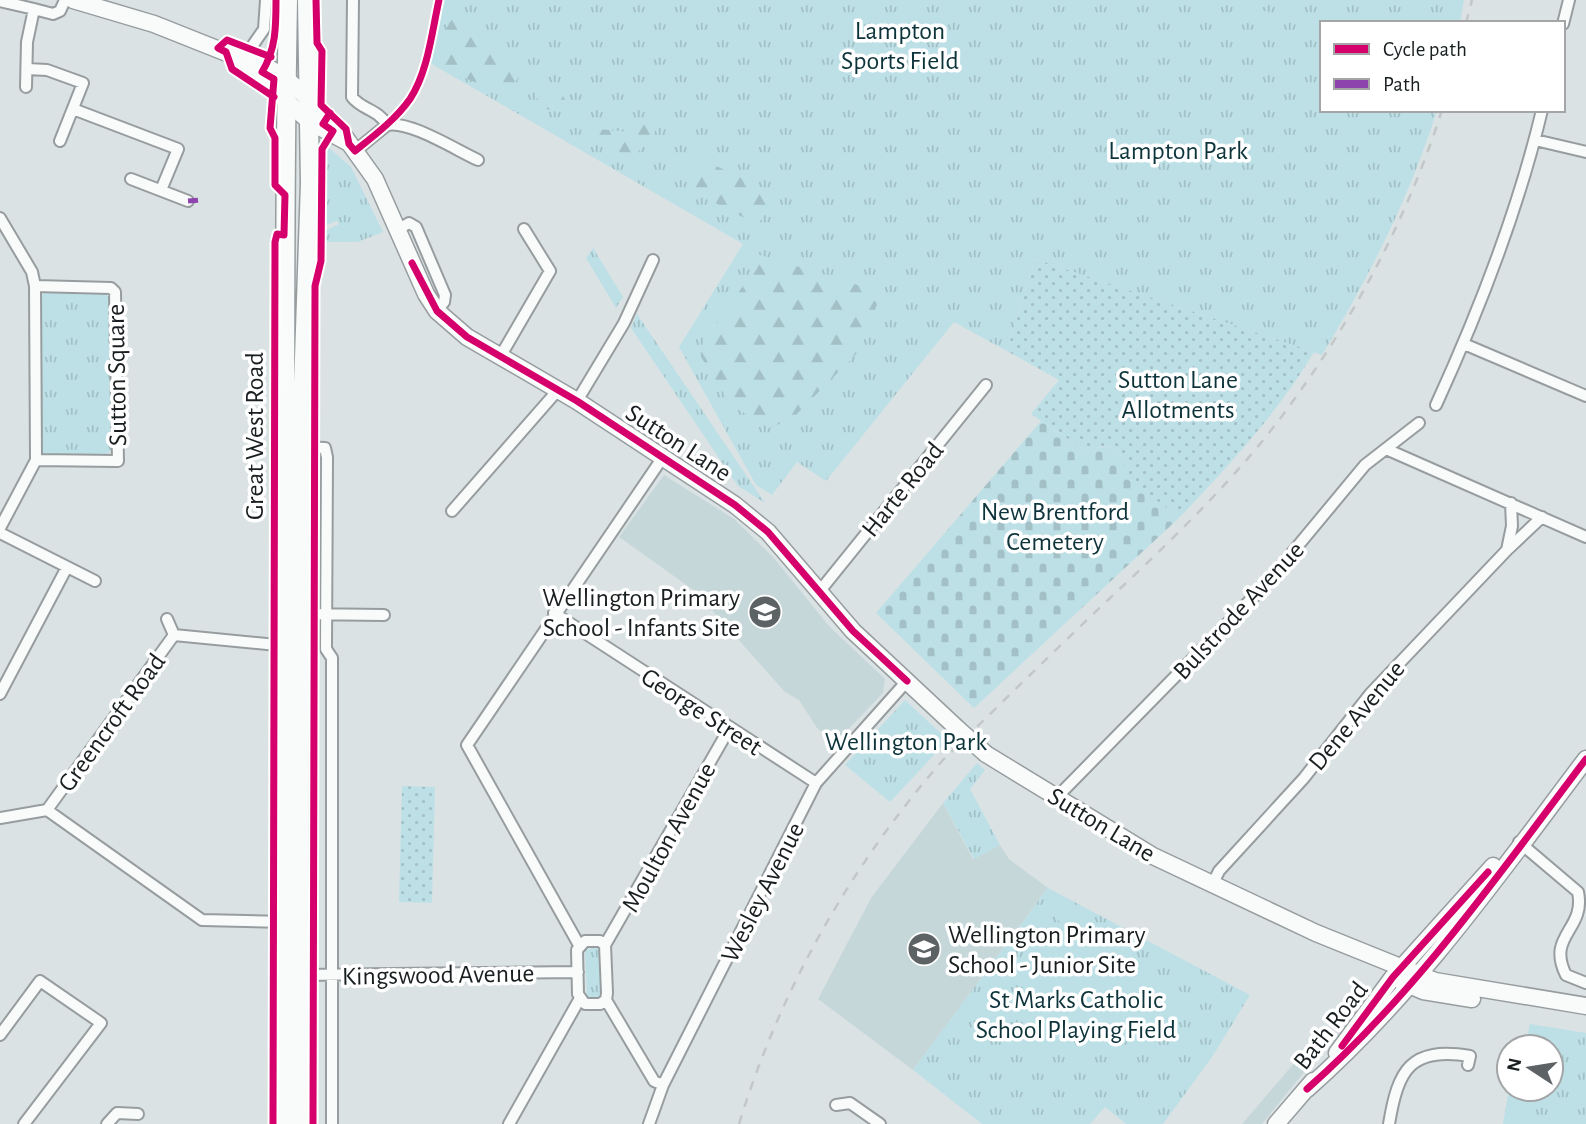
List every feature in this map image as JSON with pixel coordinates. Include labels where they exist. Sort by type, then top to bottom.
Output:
[{"type":"highway","name":"Great West Road","points":[[284,1124],[288,0]]},
{"type":"highway","name":"Great West Road","points":[[302,1124],[299,975],[307,0]]},
{"type":"highway","points":[[287,246],[297,206],[298,124],[307,113]]},
{"type":"main road","name":"Sutton Lane","points":[[73,0],[154,24],[241,59],[266,66],[288,79],[307,113]]},
{"type":"main road","name":"Sutton Lane","points":[[241,59],[286,100],[351,146],[375,179],[437,311],[467,337],[578,401],[735,505],[768,532],[853,631],[986,754],[1153,856],[1406,977],[1586,1006]]},
{"type":"main road","name":"Bath Road","points":[[1307,1088],[1346,1054],[1406,977],[1555,801],[1586,759]]},
{"type":"main road","name":"Bath Road","points":[[1276,1124],[1339,1050],[1500,873],[1520,843]]},
{"type":"street","points":[[0,1],[53,14],[60,11],[65,0]]},
{"type":"street","points":[[241,59],[264,29],[266,0]]},
{"type":"street","points":[[353,0],[352,97],[359,105],[377,111],[387,125]]},
{"type":"street","points":[[1564,21],[1569,0]]},
{"type":"street","points":[[26,87],[27,42],[34,9]]},
{"type":"street","points":[[27,69],[47,70],[83,83],[60,141]]},
{"type":"street","points":[[73,109],[178,149],[161,190]]},
{"type":"street","points":[[1436,405],[1464,344],[1535,140],[1542,112]]},
{"type":"street","points":[[351,146],[387,125],[401,124],[478,160]]},
{"type":"street","points":[[1535,140],[1586,152]]},
{"type":"street","points":[[131,179],[188,201]]},
{"type":"street","points":[[0,219],[32,272],[35,286],[36,460],[0,530],[66,569],[80,571],[95,581]]},
{"type":"street","points":[[500,357],[550,271],[524,229]]},
{"type":"street","points":[[578,401],[624,323],[653,260]]},
{"type":"street","name":"Sutton Square","points":[[35,286],[111,288],[115,292],[118,461],[36,460]]},
{"type":"street","points":[[1464,344],[1586,396]]},
{"type":"street","name":"Harte Road","points":[[818,592],[986,385]]},
{"type":"street","points":[[452,511],[558,390]]},
{"type":"street","name":"Bulstrode Avenue","points":[[1056,797],[1267,583],[1365,465],[1419,423]]},
{"type":"street","points":[[302,447],[325,448],[327,457],[326,649],[332,658],[332,1124]]},
{"type":"street","points":[[1386,449],[1586,537]]},
{"type":"street","points":[[509,1124],[579,1000],[579,945],[467,745],[554,613],[663,457]]},
{"type":"street","points":[[1507,550],[1511,503]]},
{"type":"street","name":"Dene Avenue","points":[[1212,885],[1219,871],[1304,778],[1370,694],[1507,550],[1542,517]]},
{"type":"street","points":[[0,694],[66,569]]},
{"type":"street","name":"George Street","points":[[554,613],[816,783]]},
{"type":"street","points":[[301,614],[384,615]]},
{"type":"street","name":"Greencroft Road","points":[[167,619],[174,635]]},
{"type":"street","name":"Greencroft Road","points":[[174,635],[287,646]]},
{"type":"street","name":"Greencroft Road","points":[[0,818],[47,810],[174,635]]},
{"type":"street","name":"Wesley Avenue","points":[[649,1124],[663,1085],[816,783],[907,681]]},
{"type":"street","name":"Moulton Avenue","points":[[605,945],[729,729]]},
{"type":"street","name":"Greencroft Road","points":[[47,810],[202,920],[285,922]]},
{"type":"street","points":[[1520,843],[1578,892],[1582,902],[1580,916],[1562,945],[1559,961],[1566,975],[1586,983]]},
{"type":"street","points":[[579,945],[585,941],[600,941],[605,945],[606,1000],[654,1081],[663,1085]]},
{"type":"street","name":"Kingswood Avenue","points":[[299,975],[578,972]]},
{"type":"street","points":[[0,1035],[40,981],[101,1023],[24,1124]]},
{"type":"street","points":[[579,1000],[592,1004],[606,1000]]},
{"type":"street","points":[[1389,1124],[1395,1088],[1403,1072],[1421,1058],[1445,1052],[1470,1056],[1468,1065]]},
{"type":"street","points":[[836,1105],[850,1103],[880,1124]]},
{"type":"street","points":[[107,1124],[117,1113],[138,1114]]},
{"type":"shaded area","name":"Wellington Primary School - Infants Site","points":[[664,475],[734,519],[773,557],[829,626],[885,679],[883,693],[835,743],[817,728],[799,700],[785,692],[695,591],[619,537]]},
{"type":"shaded area","name":"Wellington Primary School - Junior Site","points":[[943,803],[973,859],[1000,845],[1009,859],[1048,888],[913,1070],[818,999],[871,898]]},
{"type":"shaded area","points":[[1320,1033],[1330,1040],[1262,1124],[1242,1124]]},
{"type":"green space","name":"Lampton Park","points":[[444,0],[1464,0],[1460,21],[1320,21],[1320,112],[1436,112],[1414,174],[1387,236],[1322,355],[1035,259],[1007,351],[954,322],[826,481],[797,462],[772,495],[756,485],[679,347],[743,244],[430,63]]},
{"type":"green space","points":[[1235,3],[1269,12],[1265,28],[1231,18]]},
{"type":"green space","points":[[462,11],[512,61],[519,76],[511,91],[474,82],[451,69],[443,61],[440,50],[443,37],[450,22]]},
{"type":"green space","points":[[557,84],[568,106],[563,110],[549,110],[535,94],[544,87]]},
{"type":"green space","points":[[639,124],[654,126],[656,130],[636,154],[622,153],[594,137],[599,129],[628,132]]},
{"type":"green space","points":[[327,146],[351,167],[383,232],[358,242],[325,242],[323,232],[339,224],[337,221],[323,226],[323,149]]},
{"type":"green space","points":[[697,157],[765,189],[773,198],[758,225],[688,189]]},
{"type":"green space","points":[[593,248],[623,297],[616,308],[586,258]]},
{"type":"green space","points":[[757,254],[864,287],[877,304],[860,350],[792,419],[769,428],[731,405],[701,357],[700,348],[745,283]]},
{"type":"green space","name":"Sutton Lane Allotments","points":[[1035,259],[1314,352],[1268,418],[1180,517],[1124,477],[1124,460],[1114,449],[1102,446],[1088,452],[1031,414],[1059,380],[1007,351]]},
{"type":"green space","points":[[47,291],[103,292],[111,298],[112,449],[105,456],[48,457],[41,451],[40,297]]},
{"type":"green space","points":[[637,314],[765,503],[738,486],[631,328]]},
{"type":"green space","name":"New Brentford Cemetery","points":[[1041,421],[1088,452],[1104,447],[1114,449],[1125,462],[1125,477],[1180,517],[974,708],[876,613]]},
{"type":"green space","name":"Wellington Park","points":[[905,700],[948,740],[890,802],[845,765]]},
{"type":"green space","points":[[977,763],[985,770],[970,789],[1000,845],[974,859],[943,803]]},
{"type":"green space","points":[[402,786],[435,787],[432,903],[399,902]]},
{"type":"green space","name":"St Marks Catholic School Playing Field","points":[[1048,888],[1250,995],[1212,1057],[1163,1124],[1126,1124],[1105,1107],[1090,1124],[982,1124],[913,1070]]},
{"type":"green space","points":[[1062,909],[1186,995],[1180,1004],[1170,998],[1167,1018],[1157,1032],[1141,1040],[1121,1041],[1052,996],[1042,976],[1041,967],[1043,957],[1053,941],[1071,930],[1055,918]]},
{"type":"green space","points":[[599,946],[603,956],[603,994],[596,999],[587,996],[585,950]]},
{"type":"green space","points":[[1039,998],[1077,1025],[1074,1028],[1070,1026],[1048,1056],[1017,1034],[1040,1004],[1037,1001]]},
{"type":"green space","points":[[1530,1024],[1586,1033],[1586,1124],[1503,1124],[1507,1103],[1565,1103],[1565,1033],[1528,1033]]},
{"type":"railway","points":[[1467,21],[1472,0]]},
{"type":"railway","points":[[739,1124],[775,1025],[797,978],[822,931],[878,842],[943,760],[1171,540],[1223,487],[1271,430],[1339,333],[1360,298],[1414,187],[1441,112]]},
{"type":"marked path","points":[[188,201],[201,200]]},
{"type":"cycle path","points":[[273,1124],[275,242],[277,234],[284,235],[285,195],[275,185],[275,138],[270,128],[274,79],[262,72],[273,46],[276,0]]},
{"type":"cycle path","points":[[316,0],[317,43],[322,51],[321,105],[346,129],[349,144],[355,151],[385,127],[410,99],[429,51],[439,0]]},
{"type":"cycle path","points":[[271,57],[227,40],[218,48],[226,52],[232,69],[274,97]]},
{"type":"cycle path","points":[[313,1124],[315,286],[321,261],[322,149],[333,131],[323,124],[330,113]]},
{"type":"cycle path","points":[[412,263],[437,311],[467,337],[577,401],[735,505],[768,532],[853,631],[907,681]]},
{"type":"cycle path","points":[[1307,1089],[1347,1052],[1420,973],[1488,889],[1586,759]]},
{"type":"cycle path","points":[[1342,1046],[1393,977],[1488,872]]},
{"type":"place","name":"Wellington Primary School - Infants Site","points":[[765,612]]},
{"type":"place","name":"Wellington Primary School - Junior Site","points":[[924,949]]},
{"type":"park label","name":"Lampton Sports Field","points":[[900,45]]}]
